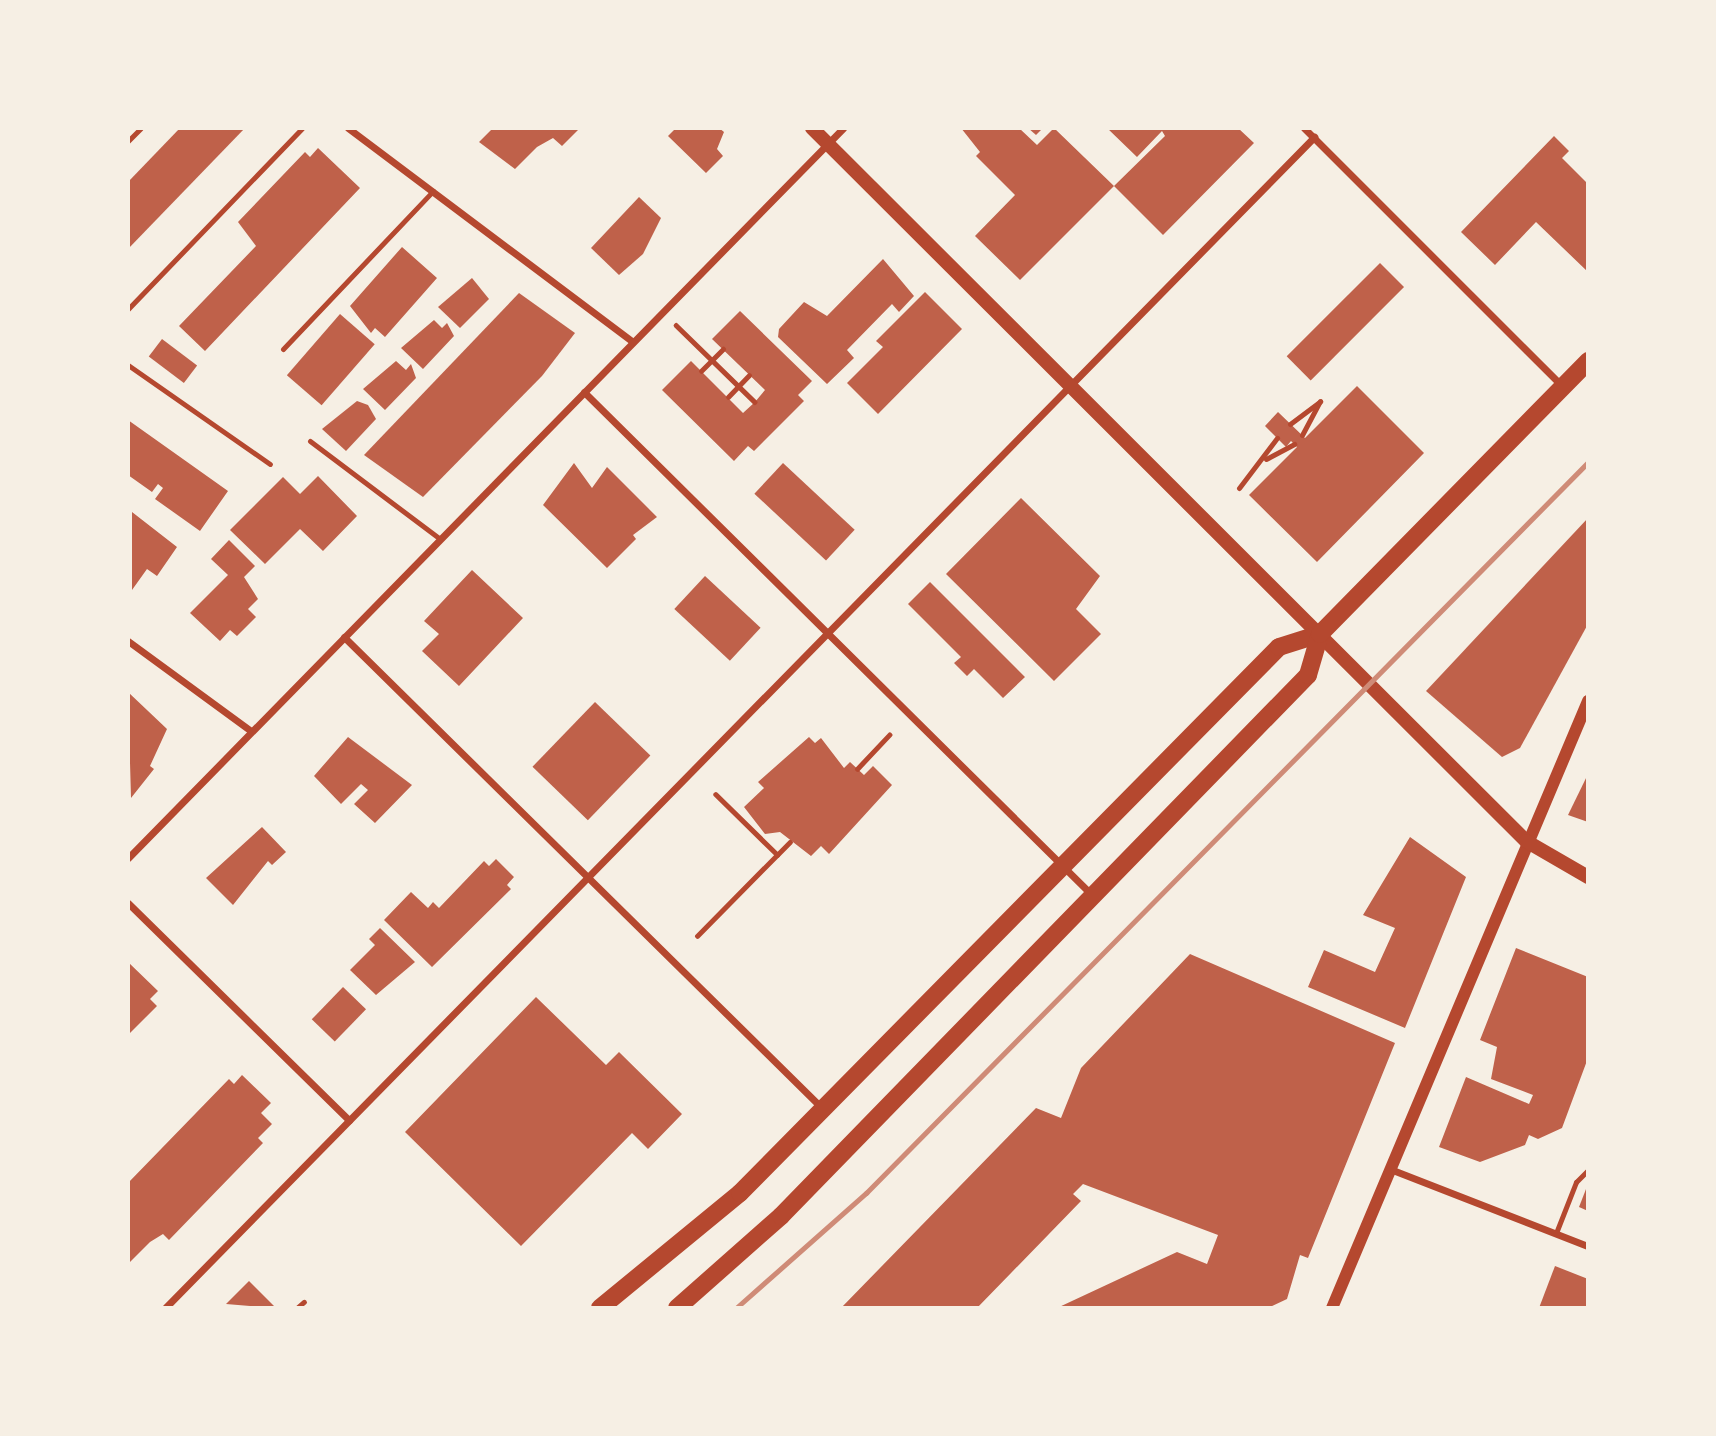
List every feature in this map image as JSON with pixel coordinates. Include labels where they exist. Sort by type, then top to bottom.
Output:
[{"type":"main road","points":[[812,128],[1525,841],[1588,877]]},
{"type":"main road","points":[[677,1308],[781,1216],[1308,675],[1320,634],[1588,361]]},
{"type":"main road","points":[[600,1308],[691,1238],[824,1110],[1279,646],[1320,634]]},
{"type":"street","points":[[128,858],[843,128]]},
{"type":"street","points":[[1304,128],[1563,387]]},
{"type":"street","points":[[354,129],[633,342]]},
{"type":"street","points":[[164,1308],[829,634],[1314,137]]},
{"type":"street","points":[[584,392],[1093,896]]},
{"type":"street","points":[[344,637],[824,1110]]},
{"type":"street","points":[[128,641],[251,731]]},
{"type":"street","points":[[1332,1308],[1525,841],[1588,701]]},
{"type":"street","points":[[128,902],[349,1120]]},
{"type":"street","points":[[1390,1169],[1588,1246]]},
{"type":"lane","points":[[128,141],[141,128]]},
{"type":"lane","points":[[128,309],[302,128]]},
{"type":"lane","points":[[283,349],[433,191]]},
{"type":"lane","points":[[128,365],[270,464]]},
{"type":"lane","points":[[1290,424],[1320,401],[1302,435]]},
{"type":"lane","points":[[1238,488],[1266,459],[1277,438]]},
{"type":"lane","points":[[310,441],[440,539]]},
{"type":"lane","points":[[1266,459],[1294,444]]},
{"type":"lane","points":[[1556,1233],[1576,1182],[1588,1170]]},
{"type":"path","points":[[663,312],[755,402]]},
{"type":"path","points":[[701,371],[723,349]]},
{"type":"path","points":[[727,397],[749,375]]},
{"type":"path","points":[[857,769],[889,735]]},
{"type":"path","points":[[716,795],[777,855]]},
{"type":"path","points":[[697,936],[790,842]]},
{"type":"path","points":[[297,1308],[304,1302]]},
{"type":"building","points":[[180,128],[245,128],[128,249],[128,182]]},
{"type":"building","points":[[493,128],[580,128],[562,146],[553,138],[537,147],[515,169],[479,142]]},
{"type":"building","points":[[676,128],[719,128],[724,132],[717,149],[723,156],[706,173],[668,136]]},
{"type":"building","points":[[961,128],[1019,128],[1037,145],[1054,128],[1114,186],[1020,280],[975,236],[1015,195],[976,156],[980,152]]},
{"type":"building","points":[[1028,128],[1043,128],[1036,135]]},
{"type":"building","points":[[1107,128],[1238,128],[1254,143],[1163,235],[1114,186],[1165,136],[1162,131],[1137,157]]},
{"type":"building","points":[[1554,136],[1569,151],[1562,158],[1588,184],[1588,272],[1536,222],[1495,265],[1461,232]]},
{"type":"building","points":[[318,148],[360,188],[205,351],[179,326],[256,246],[238,222],[305,152],[310,157]]},
{"type":"building","points":[[639,197],[661,218],[643,254],[619,275],[591,248]]},
{"type":"building","points":[[402,247],[437,278],[385,337],[375,328],[371,333],[350,306]]},
{"type":"building","points":[[883,259],[914,296],[899,312],[892,304],[847,350],[854,358],[827,384],[778,337],[779,329],[804,302],[827,316]]},
{"type":"building","points":[[1380,263],[1404,287],[1311,380],[1287,356]]},
{"type":"building","points":[[472,278],[489,299],[460,328],[438,307]]},
{"type":"building","points":[[925,292],[962,329],[878,414],[847,383],[883,347],[876,341]]},
{"type":"building","points":[[519,293],[575,333],[542,376],[423,497],[364,455]]},
{"type":"building","points":[[740,311],[812,381],[798,395],[804,401],[754,451],[748,446],[734,461],[662,390],[691,361],[743,413],[755,402],[765,390],[712,339]]},
{"type":"building","points":[[340,314],[375,344],[322,405],[287,375]]},
{"type":"building","points":[[434,320],[442,328],[447,323],[454,336],[423,369],[401,348]]},
{"type":"building","points":[[162,339],[197,365],[184,383],[149,357]]},
{"type":"building","points":[[396,361],[406,370],[411,364],[416,378],[385,410],[363,389]]},
{"type":"building","points":[[1357,386],[1424,453],[1317,562],[1249,495],[1297,447],[1291,441],[1286,447],[1265,426],[1278,412],[1305,438]]},
{"type":"building","points":[[357,401],[368,405],[376,419],[346,451],[322,429]]},
{"type":"building","points":[[128,420],[228,491],[200,531],[155,499],[163,488],[158,484],[152,492],[128,475]]},
{"type":"building","points":[[574,463],[592,488],[607,467],[657,517],[633,535],[636,539],[607,568],[543,505]]},
{"type":"building","points":[[783,463],[855,530],[826,561],[754,494]]},
{"type":"building","points":[[318,476],[357,516],[323,551],[300,529],[265,564],[230,530],[283,477],[300,494]]},
{"type":"building","points":[[1021,498],[1100,576],[1076,609],[1101,634],[1054,681],[946,574]]},
{"type":"building","points":[[132,512],[177,547],[157,576],[147,569],[132,590]]},
{"type":"building","points":[[1588,518],[1588,624],[1520,748],[1502,757],[1426,691]]},
{"type":"building","points":[[229,540],[255,566],[244,577],[258,599],[248,609],[256,617],[237,636],[230,630],[220,641],[190,613],[228,575],[211,559]]},
{"type":"building","points":[[472,570],[523,618],[459,686],[422,651],[439,634],[424,621]]},
{"type":"building","points":[[705,576],[761,628],[730,661],[674,609]]},
{"type":"building","points":[[930,582],[1025,677],[1003,698],[974,669],[967,676],[954,663],[961,657],[908,604]]},
{"type":"building","points":[[128,692],[167,729],[150,766],[154,769],[131,798]]},
{"type":"building","points":[[595,702],[650,755],[588,820],[532,767]]},
{"type":"building","points":[[348,737],[412,785],[375,823],[354,804],[368,790],[361,784],[341,804],[314,776]]},
{"type":"building","points":[[809,737],[815,743],[821,738],[844,768],[850,762],[864,775],[873,766],[892,785],[829,854],[821,846],[811,856],[780,832],[765,834],[744,807],[764,788],[758,782]]},
{"type":"building","points":[[1588,774],[1588,822],[1568,815]]},
{"type":"building","points":[[262,827],[286,852],[272,865],[268,861],[233,905],[206,878]]},
{"type":"building","points":[[1410,837],[1466,877],[1405,1028],[1308,987],[1324,950],[1375,972],[1395,928],[1363,915]]},
{"type":"building","points":[[496,859],[514,877],[507,885],[511,889],[432,967],[384,920],[411,892],[428,908],[433,902],[439,908],[484,861],[489,866]]},
{"type":"building","points":[[380,928],[415,962],[376,995],[350,970],[375,945],[369,939]]},
{"type":"building","points":[[1516,948],[1588,977],[1588,1058],[1562,1128],[1538,1139],[1529,1135],[1525,1145],[1480,1162],[1439,1147],[1466,1077],[1529,1104],[1533,1095],[1491,1079],[1497,1047],[1480,1040]]},
{"type":"building","points":[[1190,954],[1395,1043],[1308,1258],[1300,1255],[1287,1299],[1268,1308],[1057,1308],[1177,1252],[1207,1264],[1218,1235],[1083,1184],[1073,1194],[1081,1201],[977,1308],[841,1308],[1036,1108],[1061,1118],[1081,1068]]},
{"type":"building","points":[[128,962],[158,991],[150,999],[157,1006],[128,1035]]},
{"type":"building","points":[[343,987],[366,1009],[335,1042],[312,1019]]},
{"type":"building","points":[[536,997],[606,1065],[619,1052],[682,1114],[648,1149],[632,1133],[521,1246],[405,1132]]},
{"type":"building","points":[[242,1075],[271,1103],[261,1113],[272,1124],[258,1138],[263,1143],[169,1240],[163,1234],[150,1242],[128,1264],[128,1183],[229,1079],[234,1084]]},
{"type":"building","points":[[1588,1184],[1588,1211],[1579,1207]]},
{"type":"building","points":[[1555,1266],[1588,1279],[1588,1308],[1539,1308]]},
{"type":"building","points":[[249,1281],[276,1308],[226,1304]]},
{"type":"railway","points":[[736,1308],[866,1193],[1588,462]]}]
